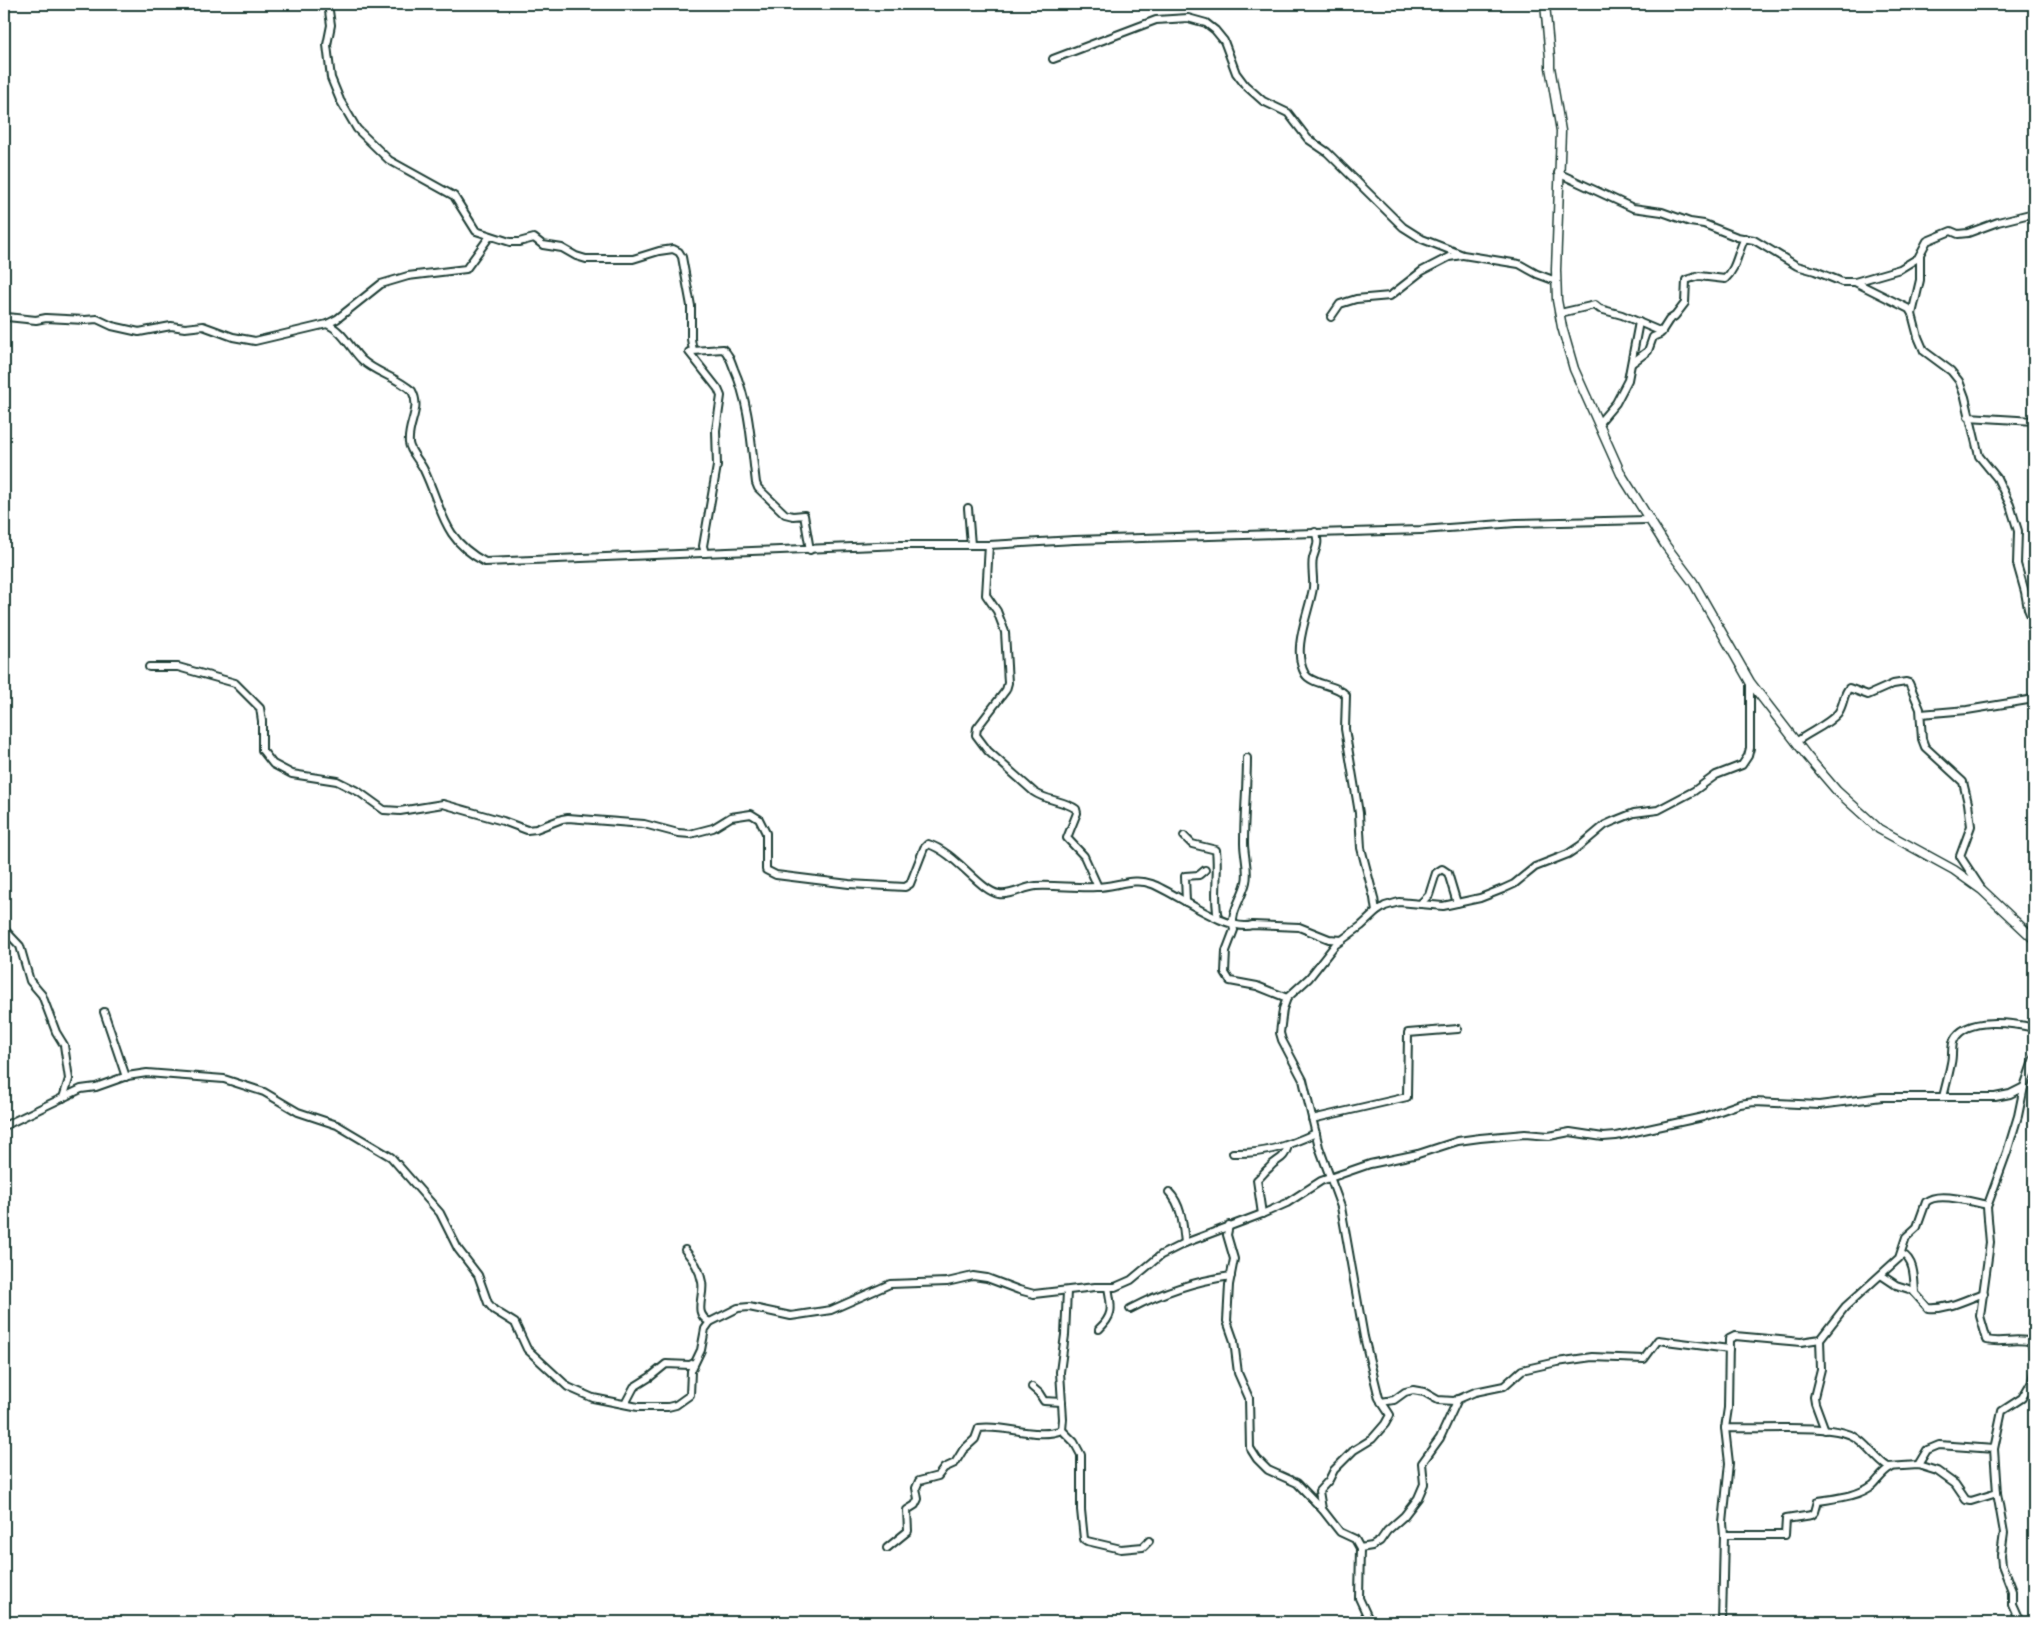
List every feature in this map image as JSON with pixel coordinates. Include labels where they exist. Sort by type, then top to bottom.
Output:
[{"type":"street","points":[[328,4],[331,25],[327,45],[331,78],[340,100],[357,129],[378,150],[397,165],[449,192],[457,201],[473,228],[510,242],[534,238],[543,245],[562,248],[586,259],[633,259],[665,250],[673,249],[679,252],[682,257],[690,306],[693,351],[723,349],[729,357],[743,392],[753,445],[758,488],[788,516],[804,515],[810,550]]},
{"type":"street","points":[[1545,4],[1550,67],[1560,126],[1556,272],[1560,313],[1565,340],[1574,369],[1621,474],[1648,520],[1693,582],[1750,682],[1796,742],[1846,801],[1879,829],[1954,870],[1982,890],[2034,939]]},
{"type":"street","points":[[1053,59],[1156,20],[1188,18],[1206,23],[1216,30],[1224,41],[1236,73],[1245,85],[1263,101],[1288,113],[1308,139],[1327,152],[1397,222],[1422,239],[1463,255],[1516,263],[1556,281]]},
{"type":"street","points":[[1558,173],[1633,208],[1662,212],[1761,244],[1778,256],[1802,268],[1842,282],[1855,282],[1900,269],[1920,255]]},
{"type":"street","points":[[1912,314],[1920,284],[1920,255],[1927,241],[1951,231],[1958,234],[1968,233],[1998,222],[2034,213]]},
{"type":"street","points":[[4,319],[7,317],[36,320],[46,318],[97,319],[112,326],[145,332],[171,326],[185,328],[204,326],[233,337],[256,340],[327,324],[381,284],[408,276],[467,268],[490,236]]},
{"type":"street","points":[[1632,363],[1648,351],[1653,337],[1662,332],[1669,320],[1675,316],[1685,303],[1686,280],[1699,276],[1725,279],[1734,268],[1738,252],[1745,238]]},
{"type":"street","points":[[1331,317],[1340,304],[1356,299],[1390,296],[1422,271],[1448,258],[1463,255]]},
{"type":"street","points":[[1543,276],[1556,272]]},
{"type":"street","points":[[1855,282],[1906,307],[1912,314],[1924,351],[1951,371],[1959,381],[1965,396],[1968,417],[1978,456],[1997,478],[2012,510],[2018,532],[2016,564],[2034,624]]},
{"type":"street","points":[[1560,313],[1595,305],[1600,309],[1662,332]]},
{"type":"street","points":[[1599,423],[1616,403],[1628,380],[1639,322]]},
{"type":"street","points":[[327,324],[336,329],[366,364],[399,381],[412,391],[416,409],[411,427],[410,446],[424,470],[451,534],[463,548],[483,561],[810,550],[901,545],[989,545],[1074,540],[1421,530],[1516,523],[1648,520]]},
{"type":"street","points":[[688,352],[718,389],[721,396],[716,430],[717,466],[703,546],[705,554]]},
{"type":"street","points":[[1968,417],[2034,421]]},
{"type":"street","points":[[968,508],[971,545]]},
{"type":"street","points":[[1315,532],[1317,549],[1313,559],[1313,587],[1301,639],[1302,659],[1305,674],[1310,679],[1327,684],[1346,694],[1345,729],[1359,813],[1361,848],[1376,912]]},
{"type":"street","points":[[989,545],[986,595],[1002,620],[1005,632],[1008,683],[1003,694],[977,728],[976,736],[988,751],[1034,792],[1076,809],[1077,813],[1067,838],[1082,852],[1098,887]]},
{"type":"street","points":[[149,667],[178,667],[235,683],[260,708],[262,750],[273,764],[292,774],[337,781],[359,792],[384,810],[400,811],[443,804],[495,818],[527,830],[536,829],[568,818],[644,824],[678,833],[690,834],[713,828],[731,817],[751,814],[759,819],[766,833],[766,870],[776,875],[849,884],[905,887],[910,884],[924,848],[928,844],[947,853],[986,888],[997,894],[1034,886],[1098,887],[1141,881],[1155,885],[1231,923],[1245,927],[1252,925],[1299,927],[1329,939],[1342,940]]},
{"type":"street","points":[[1322,1509],[1319,1491],[1329,1480],[1332,1472],[1354,1450],[1372,1439],[1390,1418],[1389,1411],[1381,1402],[1364,1337],[1362,1316],[1341,1207],[1316,1133],[1303,1080],[1280,1033],[1283,1009],[1287,998],[1309,978],[1330,951],[1385,906],[1399,902],[1443,906],[1480,898],[1514,884],[1535,867],[1568,854],[1606,825],[1634,813],[1658,810],[1694,791],[1716,774],[1742,766],[1750,748],[1750,682]]},
{"type":"street","points":[[1796,742],[1838,713],[1846,691],[1850,688],[1868,695],[1893,684],[1906,682],[1910,685],[1921,714],[1921,734],[1925,747],[1963,782],[1971,826],[1960,856],[1982,890]]},
{"type":"street","points":[[1921,714],[1967,710],[2034,699]]},
{"type":"street","points":[[1247,758],[1244,843],[1247,879],[1231,923],[1234,930],[1226,951],[1224,973],[1230,980],[1257,986],[1287,998]]},
{"type":"street","points":[[1184,836],[1192,844],[1214,849],[1217,852],[1218,884],[1216,903],[1218,918]]},
{"type":"street","points":[[1420,904],[1429,895],[1436,873],[1442,869],[1448,873],[1457,903]]},
{"type":"street","points":[[1186,902],[1185,876],[1200,875],[1205,870]]},
{"type":"street","points":[[4,929],[20,946],[30,981],[42,995],[56,1032],[64,1045],[69,1078],[63,1098]]},
{"type":"street","points":[[104,1012],[126,1077]]},
{"type":"street","points":[[1943,1097],[1952,1061],[1954,1040],[1964,1029],[1978,1025],[1996,1024],[2011,1024],[2034,1028]]},
{"type":"street","points":[[1312,1119],[1404,1098],[1408,1094],[1408,1033],[1458,1029]]},
{"type":"street","points":[[2034,1058],[2024,1087],[2009,1145],[1987,1204],[1986,1216],[1990,1242],[1980,1316],[1987,1340],[2003,1342],[2027,1340],[2031,1342],[2034,1352]]},
{"type":"street","points":[[4,1126],[81,1089],[96,1087],[126,1077],[157,1072],[224,1079],[264,1092],[298,1112],[337,1125],[392,1158],[440,1213],[458,1249],[478,1275],[488,1303],[498,1314],[515,1323],[523,1342],[535,1358],[568,1387],[593,1398],[638,1407],[668,1407],[684,1401],[690,1395],[691,1371],[701,1350],[705,1329],[710,1322],[742,1307],[784,1316],[824,1311],[831,1310],[890,1284],[946,1282],[973,1276],[987,1278],[1034,1294],[1124,1284],[1161,1256],[1185,1243],[1287,1203],[1311,1186],[1331,1177],[1384,1160],[1418,1154],[1458,1141],[1525,1134],[1549,1136],[1570,1132],[1603,1137],[1616,1136],[1703,1117],[1740,1104],[1763,1101],[1819,1105],[1882,1097],[1995,1097],[2010,1094],[2024,1087]]},
{"type":"street","points":[[1233,1153],[1266,1152],[1288,1146],[1316,1133]]},
{"type":"street","points":[[1262,1214],[1257,1180],[1264,1176],[1271,1166],[1283,1159],[1288,1146]]},
{"type":"street","points":[[1169,1192],[1174,1198],[1180,1215],[1185,1243]]},
{"type":"street","points":[[1825,1430],[1814,1396],[1821,1369],[1820,1339],[1846,1307],[1902,1254],[1904,1240],[1917,1227],[1928,1200],[1938,1196],[1987,1204]]},
{"type":"street","points":[[1229,1225],[1227,1236],[1234,1259],[1228,1324],[1234,1341],[1238,1373],[1249,1398],[1250,1448],[1256,1459],[1268,1470],[1296,1484],[1322,1509],[1340,1532],[1355,1539],[1360,1548],[1359,1598],[1370,1622]]},
{"type":"street","points":[[686,1250],[700,1271],[703,1290],[700,1313],[710,1322]]},
{"type":"street","points":[[1902,1254],[1908,1257],[1911,1262],[1915,1293]]},
{"type":"street","points":[[1881,1275],[1896,1285],[1908,1288],[1915,1293],[1924,1306],[1935,1309],[1984,1293]]},
{"type":"street","points":[[1130,1309],[1173,1289],[1215,1278],[1231,1276]]},
{"type":"street","points":[[1099,1329],[1112,1310],[1108,1287]]},
{"type":"street","points":[[1062,1430],[1060,1372],[1065,1335],[1067,1291]]},
{"type":"street","points":[[1722,1622],[1724,1535],[1722,1522],[1729,1463],[1726,1428],[1729,1339],[1735,1336],[1801,1342],[1820,1339]]},
{"type":"street","points":[[1381,1402],[1394,1400],[1405,1392],[1413,1390],[1424,1392],[1438,1400],[1454,1401],[1475,1392],[1504,1386],[1522,1370],[1545,1364],[1592,1357],[1644,1359],[1658,1340],[1729,1349]]},
{"type":"street","points":[[625,1404],[634,1387],[666,1364],[690,1365],[694,1363]]},
{"type":"street","points":[[2020,1622],[2012,1604],[2012,1591],[2002,1565],[2001,1555],[2004,1533],[1997,1493],[1994,1449],[2002,1411],[2022,1398],[2032,1381],[2034,1372]]},
{"type":"street","points":[[1032,1387],[1044,1401],[1062,1402]]},
{"type":"street","points":[[1360,1548],[1372,1546],[1380,1541],[1418,1498],[1424,1484],[1422,1463],[1440,1438],[1458,1399]]},
{"type":"street","points":[[887,1548],[908,1531],[907,1510],[918,1499],[916,1488],[919,1481],[938,1476],[944,1468],[955,1463],[963,1450],[975,1439],[979,1428],[996,1427],[1040,1432],[1062,1430]]},
{"type":"street","points":[[1726,1428],[1825,1430],[1855,1437],[1886,1466],[1891,1468],[1918,1465],[1937,1470],[1955,1484],[1966,1500],[1971,1501],[1997,1493]]},
{"type":"street","points":[[1062,1430],[1074,1442],[1081,1455],[1081,1510],[1084,1539],[1115,1549],[1143,1547],[1149,1541]]},
{"type":"street","points":[[1918,1465],[1927,1450],[1938,1444],[1994,1449]]},
{"type":"street","points":[[1724,1535],[1785,1535],[1786,1519],[1812,1515],[1815,1512],[1818,1501],[1841,1499],[1866,1489],[1891,1468]]}]
